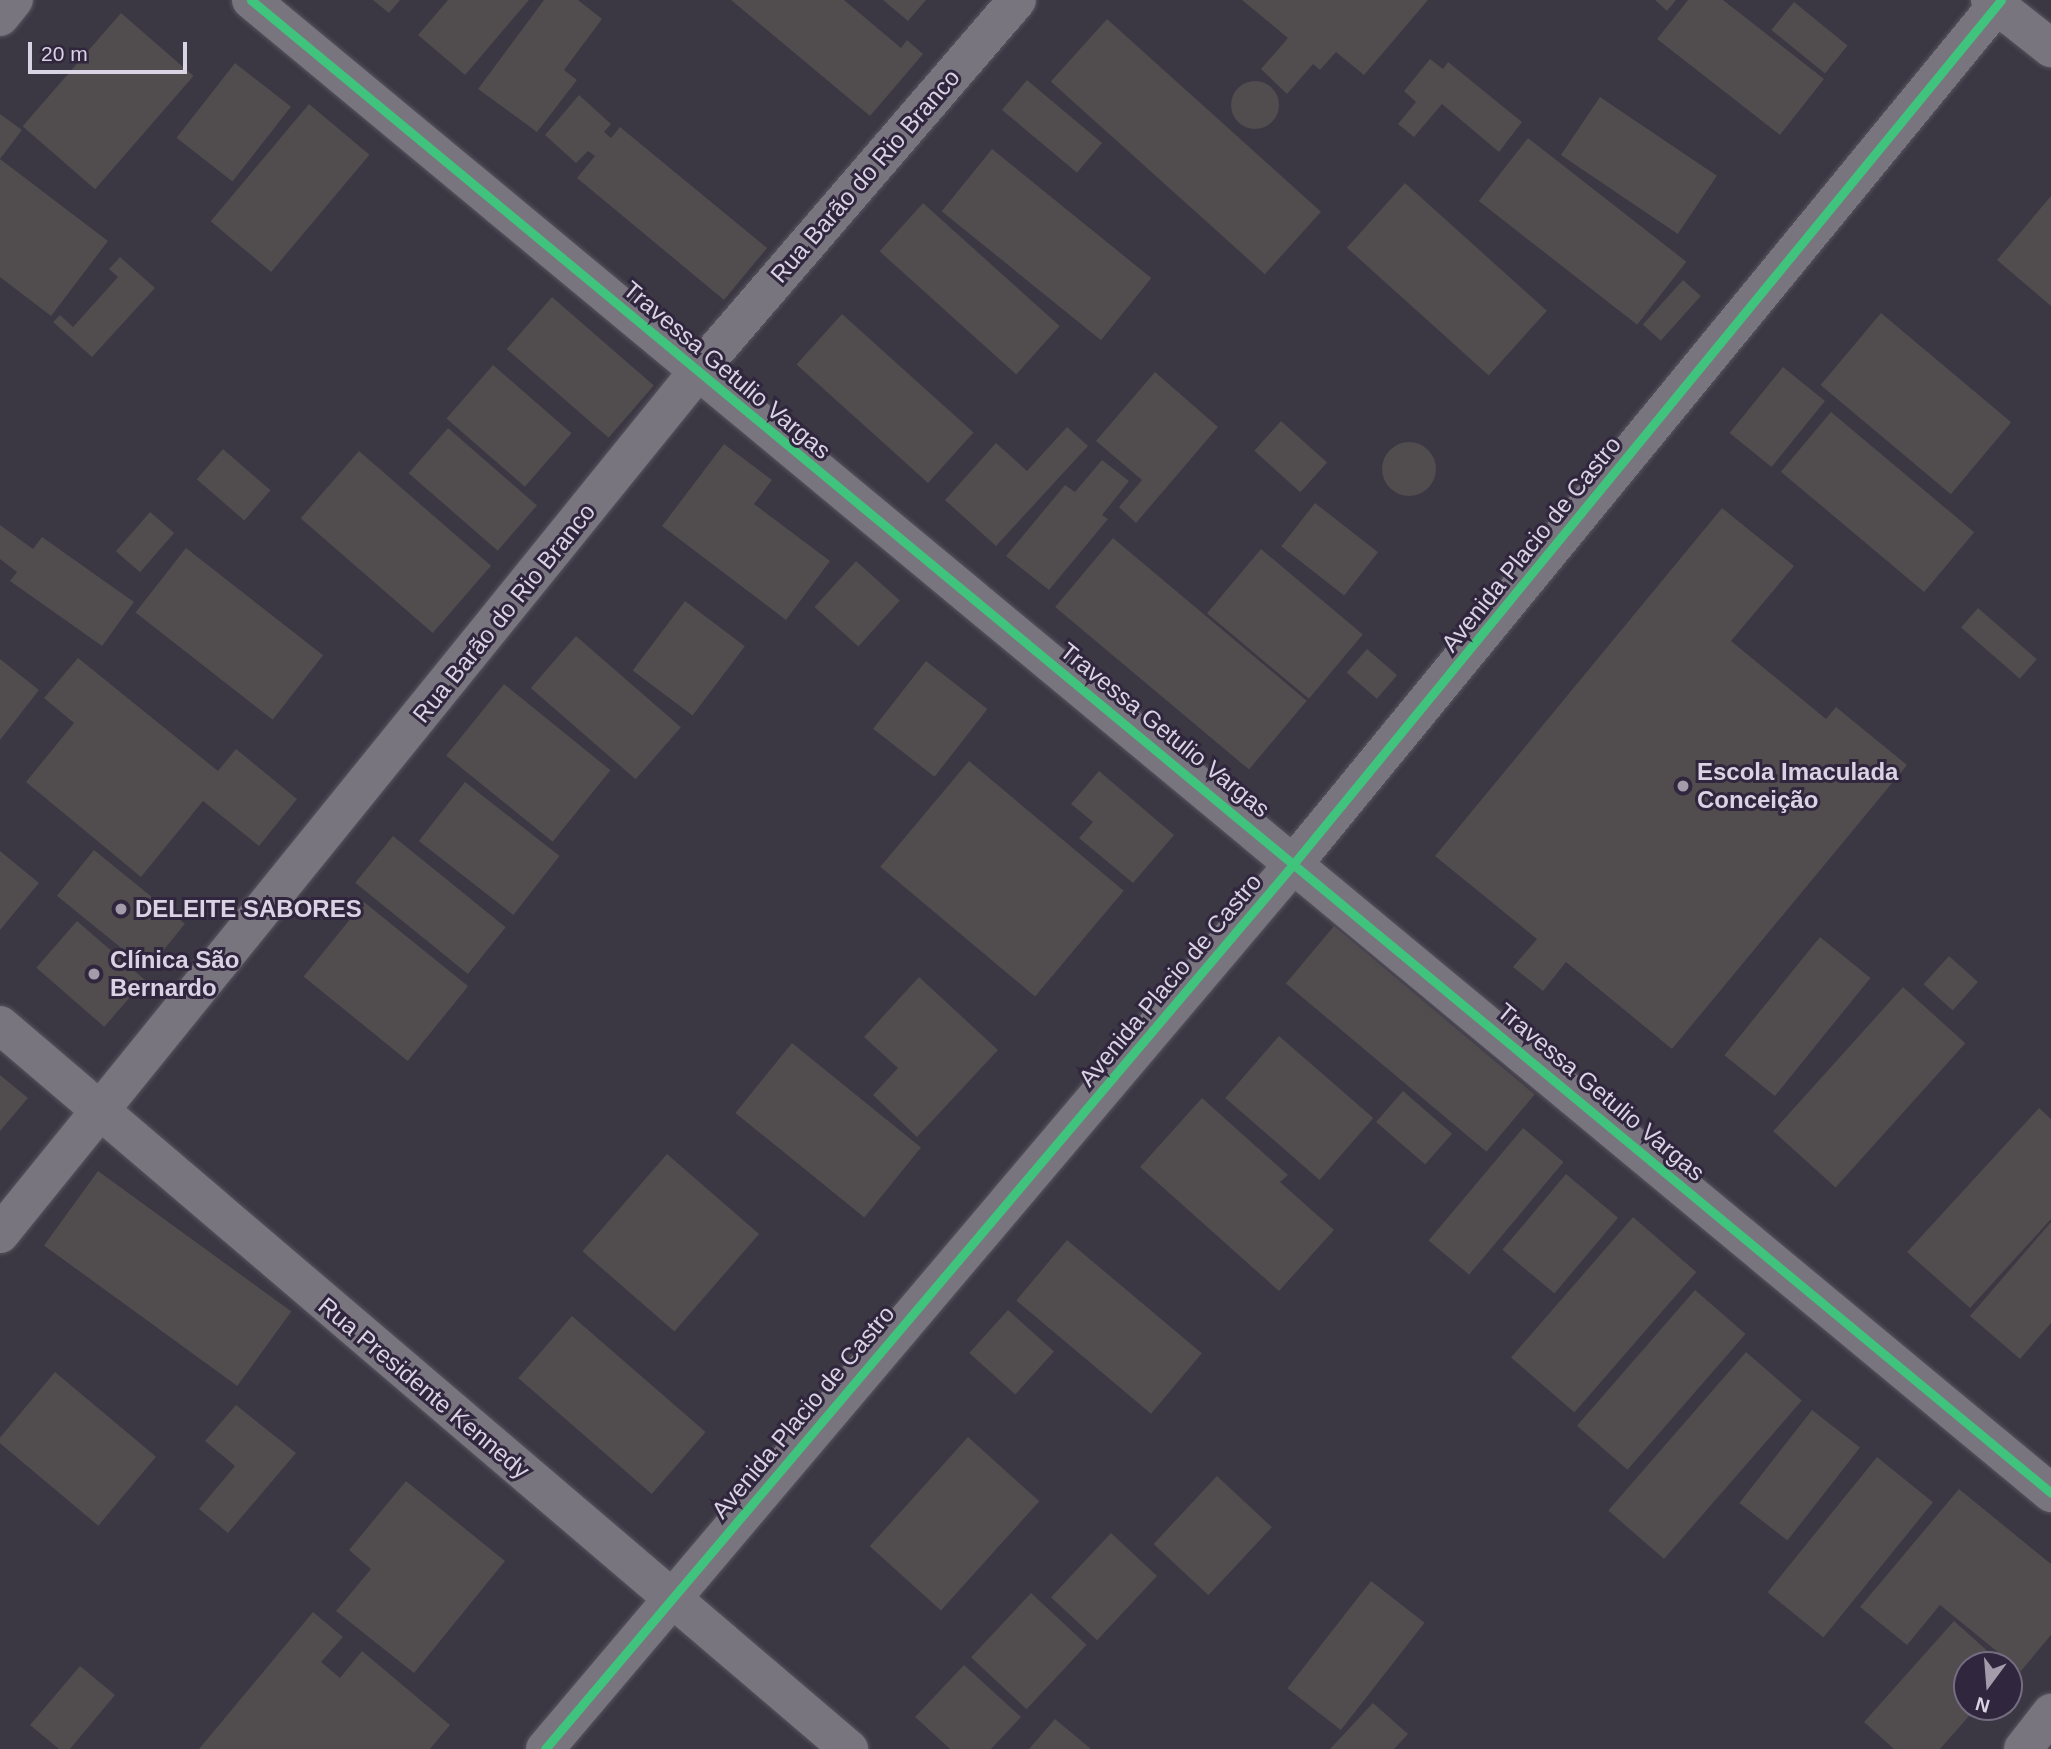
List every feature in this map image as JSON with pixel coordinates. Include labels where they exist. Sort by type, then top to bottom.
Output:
[{"type":"street","points":[[0,17],[14,0]]},
{"type":"street","name":"Travessa Getulio Vargas","points":[[251,0],[1295,862],[2051,1493]]},
{"type":"street","name":"Rua Barão do Rio Branco","points":[[0,1234],[101,1115],[698,371],[1017,0]]},
{"type":"street","points":[[1996,2],[2051,48]]},
{"type":"street","name":"Avenida Placio de Castro","points":[[545,1749],[670,1597],[1295,862],[1996,2]]},
{"type":"street","name":"Rua Presidente Kennedy","points":[[0,1025],[101,1115],[849,1749]]},
{"type":"street","points":[[2023,1749],[2051,1713]]},
{"type":"building","points":[[373,0],[400,0],[389,13]]},
{"type":"building","points":[[448,0],[529,0],[465,75],[418,35]]},
{"type":"building","points":[[544,0],[578,0],[602,19],[564,70],[577,80],[537,132],[478,89]]},
{"type":"building","points":[[731,0],[844,0],[901,48],[907,40],[923,54],[870,116]]},
{"type":"building","points":[[883,0],[926,0],[908,21]]},
{"type":"building","points":[[1242,0],[1428,0],[1364,75],[1336,52],[1320,70],[1313,64],[1287,94],[1261,69],[1288,38]]},
{"type":"building","points":[[1655,0],[1676,0],[1667,11]]},
{"type":"building","points":[[1688,0],[1723,0],[1824,79],[1780,135],[1657,39]]},
{"type":"building","points":[[1794,2],[1848,45],[1825,73],[1771,30]]},
{"type":"building","points":[[121,13],[193,76],[95,189],[23,126]]},
{"type":"building","points":[[1107,19],[1321,212],[1265,274],[1051,81]]},
{"type":"building","points":[[1430,59],[1443,69],[1448,62],[1522,122],[1499,152],[1442,104],[1414,137],[1398,124],[1416,102],[1404,91]]},
{"type":"building","points":[[235,63],[291,107],[232,182],[177,138]]},
{"type":"building","points":[[1027,80],[1102,143],[1077,173],[1002,110]]},
{"type":"building","points":[[1255,81],[1272,88],[1279,105],[1272,122],[1255,129],[1238,122],[1231,105],[1238,88]]},
{"type":"building","points":[[579,95],[611,124],[604,132],[611,138],[620,127],[767,248],[724,300],[577,178],[595,156],[588,151],[576,163],[545,135]]},
{"type":"building","points":[[1600,97],[1717,176],[1678,234],[1561,155]]},
{"type":"building","points":[[309,104],[370,155],[271,272],[211,221]]},
{"type":"building","points":[[0,114],[22,130],[0,159]]},
{"type":"building","points":[[1528,138],[1686,262],[1637,325],[1479,201]]},
{"type":"building","points":[[992,149],[1151,278],[1101,340],[942,211]]},
{"type":"building","points":[[0,159],[108,241],[51,316],[0,277]]},
{"type":"building","points":[[1405,183],[1547,311],[1489,375],[1347,248]]},
{"type":"building","points":[[2051,196],[2051,306],[1997,260]]},
{"type":"building","points":[[923,203],[1060,326],[1016,374],[880,251]]},
{"type":"building","points":[[120,257],[155,288],[92,357],[53,322],[60,315],[73,327],[118,277],[109,269]]},
{"type":"building","points":[[1683,280],[1701,296],[1661,341],[1643,325]]},
{"type":"building","points":[[552,297],[654,386],[609,438],[507,349]]},
{"type":"building","points":[[1881,313],[2011,422],[1951,494],[1821,385]]},
{"type":"building","points":[[842,314],[974,432],[928,483],[796,365]]},
{"type":"building","points":[[493,365],[571,433],[525,487],[446,419]]},
{"type":"building","points":[[1783,367],[1825,401],[1771,467],[1730,433]]},
{"type":"building","points":[[1155,372],[1218,427],[1136,523],[1119,507],[1142,480],[1096,441]]},
{"type":"building","points":[[1831,412],[1974,532],[1924,592],[1781,472]]},
{"type":"building","points":[[1281,421],[1327,462],[1300,492],[1254,451]]},
{"type":"building","points":[[1067,427],[1088,446],[996,546],[945,500],[996,443],[1027,471]]},
{"type":"building","points":[[448,428],[537,505],[498,551],[409,473]]},
{"type":"building","points":[[1414,442],[1424,446],[1432,454],[1436,469],[1432,484],[1424,492],[1404,496],[1394,492],[1386,484],[1382,464],[1386,454],[1394,446]]},
{"type":"building","points":[[724,444],[772,480],[754,504],[830,561],[786,620],[662,526]]},
{"type":"building","points":[[223,449],[271,490],[244,521],[197,479]]},
{"type":"building","points":[[359,451],[491,566],[433,633],[301,518]]},
{"type":"building","points":[[1102,460],[1129,481],[1102,515],[1108,519],[1049,590],[1006,556],[1065,485],[1075,492]]},
{"type":"building","points":[[1315,503],[1378,552],[1344,596],[1281,546]]},
{"type":"building","points":[[1722,508],[1794,566],[1731,641],[1826,719],[1836,707],[1907,765],[1672,1049],[1566,962],[1543,991],[1513,967],[1537,939],[1435,856]]},
{"type":"building","points":[[150,512],[174,533],[140,572],[116,551]]},
{"type":"building","points":[[0,525],[33,549],[42,537],[134,602],[102,646],[10,581],[17,572],[0,559]]},
{"type":"building","points":[[1113,538],[1307,701],[1249,770],[1055,607]]},
{"type":"building","points":[[186,548],[323,655],[273,720],[136,613]]},
{"type":"building","points":[[1261,549],[1363,634],[1309,699],[1207,613]]},
{"type":"building","points":[[856,561],[900,600],[858,647],[815,607]]},
{"type":"building","points":[[685,601],[745,646],[693,716],[633,670]]},
{"type":"building","points":[[1978,608],[2037,659],[2020,679],[1961,628]]},
{"type":"building","points":[[576,636],[681,727],[636,779],[531,688]]},
{"type":"building","points":[[1367,649],[1397,675],[1377,699],[1347,672]]},
{"type":"building","points":[[78,658],[218,771],[236,749],[297,799],[259,846],[203,801],[141,877],[26,782],[74,723],[44,698]]},
{"type":"building","points":[[0,659],[39,690],[0,740]]},
{"type":"building","points":[[926,661],[987,709],[935,777],[873,729]]},
{"type":"building","points":[[504,684],[610,770],[553,842],[446,755]]},
{"type":"building","points":[[969,761],[1124,891],[1035,997],[880,867]]},
{"type":"building","points":[[1099,771],[1174,835],[1133,883],[1079,838],[1093,822],[1071,804]]},
{"type":"building","points":[[465,782],[560,856],[513,915],[419,841]]},
{"type":"building","points":[[393,836],[506,927],[468,974],[355,883]]},
{"type":"building","name":"DELEITE SABORES","points":[[94,850],[185,924],[148,969],[57,896]]},
{"type":"building","points":[[0,851],[39,883],[0,930]]},
{"type":"building","points":[[364,902],[468,986],[408,1061],[304,977]]},
{"type":"building","points":[[77,921],[145,980],[104,1027],[36,968]]},
{"type":"building","points":[[1334,926],[1535,1094],[1486,1152],[1286,983]]},
{"type":"building","points":[[1820,937],[1871,978],[1775,1096],[1724,1055]]},
{"type":"building","points":[[1949,956],[1978,982],[1953,1010],[1924,984]]},
{"type":"building","points":[[919,977],[998,1050],[917,1137],[873,1095],[898,1068],[864,1037]]},
{"type":"building","points":[[1903,987],[1965,1043],[1836,1187],[1773,1131]]},
{"type":"building","points":[[1279,1036],[1373,1118],[1320,1180],[1225,1098]]},
{"type":"building","points":[[792,1043],[921,1147],[864,1217],[735,1113]]},
{"type":"building","points":[[0,1075],[28,1098],[0,1131]]},
{"type":"building","points":[[1403,1091],[1452,1134],[1425,1165],[1376,1122]]},
{"type":"building","points":[[1202,1098],[1288,1175],[1280,1182],[1334,1230],[1279,1291],[1140,1167]]},
{"type":"building","points":[[2039,1108],[2051,1119],[2051,1219],[1970,1308],[1907,1252]]},
{"type":"building","points":[[1523,1128],[1564,1162],[1469,1275],[1429,1241]]},
{"type":"building","points":[[667,1154],[759,1234],[674,1331],[582,1251]]},
{"type":"building","points":[[98,1171],[291,1311],[237,1386],[44,1245]]},
{"type":"building","points":[[1566,1174],[1618,1218],[1554,1294],[1502,1250]]},
{"type":"building","points":[[1633,1217],[1696,1272],[1574,1412],[1511,1357]]},
{"type":"building","points":[[2051,1222],[2051,1323],[2020,1359],[1970,1316]]},
{"type":"building","points":[[1067,1240],[1202,1353],[1151,1414],[1016,1301]]},
{"type":"building","points":[[1695,1290],[1746,1334],[1627,1470],[1577,1426]]},
{"type":"building","points":[[1008,1310],[1054,1351],[1015,1395],[969,1353]]},
{"type":"building","points":[[572,1316],[706,1432],[652,1494],[518,1378]]},
{"type":"building","points":[[1746,1352],[1802,1401],[1664,1559],[1608,1510]]},
{"type":"building","points":[[55,1372],[156,1457],[98,1526],[0,1443],[0,1438]]},
{"type":"building","points":[[236,1405],[296,1453],[228,1533],[199,1509],[235,1466],[205,1441]]},
{"type":"building","points":[[1812,1410],[1860,1448],[1787,1541],[1739,1503]]},
{"type":"building","points":[[968,1437],[1039,1501],[941,1610],[870,1546]]},
{"type":"building","points":[[1877,1457],[1933,1502],[1823,1638],[1767,1592]]},
{"type":"building","points":[[1217,1476],[1272,1527],[1208,1595],[1154,1544]]},
{"type":"building","points":[[406,1481],[505,1561],[414,1673],[336,1611],[371,1569],[349,1550]]},
{"type":"building","points":[[1959,1489],[2051,1564],[2051,1635],[2023,1669],[2023,1651],[1996,1651],[1940,1605],[1907,1645],[1860,1607]]},
{"type":"building","points":[[1111,1533],[1157,1576],[1097,1640],[1051,1597]]},
{"type":"building","points":[[1371,1581],[1425,1623],[1341,1730],[1287,1688]]},
{"type":"building","points":[[1031,1593],[1087,1645],[1027,1709],[971,1657]]},
{"type":"building","points":[[313,1612],[343,1637],[321,1662],[340,1678],[362,1651],[450,1725],[430,1749],[199,1749]]},
{"type":"building","points":[[1954,1621],[1987,1651],[1953,1651],[1953,1721],[1965,1721],[1940,1749],[1894,1749],[1864,1722]]},
{"type":"building","points":[[964,1665],[1021,1717],[991,1749],[950,1749],[915,1717]]},
{"type":"building","points":[[80,1666],[115,1695],[70,1749],[59,1749],[30,1725]]},
{"type":"building","points":[[1373,1703],[1408,1734],[1394,1749],[1330,1749]]},
{"type":"building","points":[[1055,1719],[1091,1749],[1029,1749]]},
{"type":"cycle path","points":[[251,0],[2051,1493]]},
{"type":"cycle path","points":[[545,1749],[1295,862],[2001,0]]},
{"type":"place","name":"Escola Imaculada Conceição","points":[[1683,786]]},
{"type":"place","name":"DELEITE SABORES","points":[[121,909]]},
{"type":"place","name":"Clínica São Bernardo","points":[[94,974]]}]
